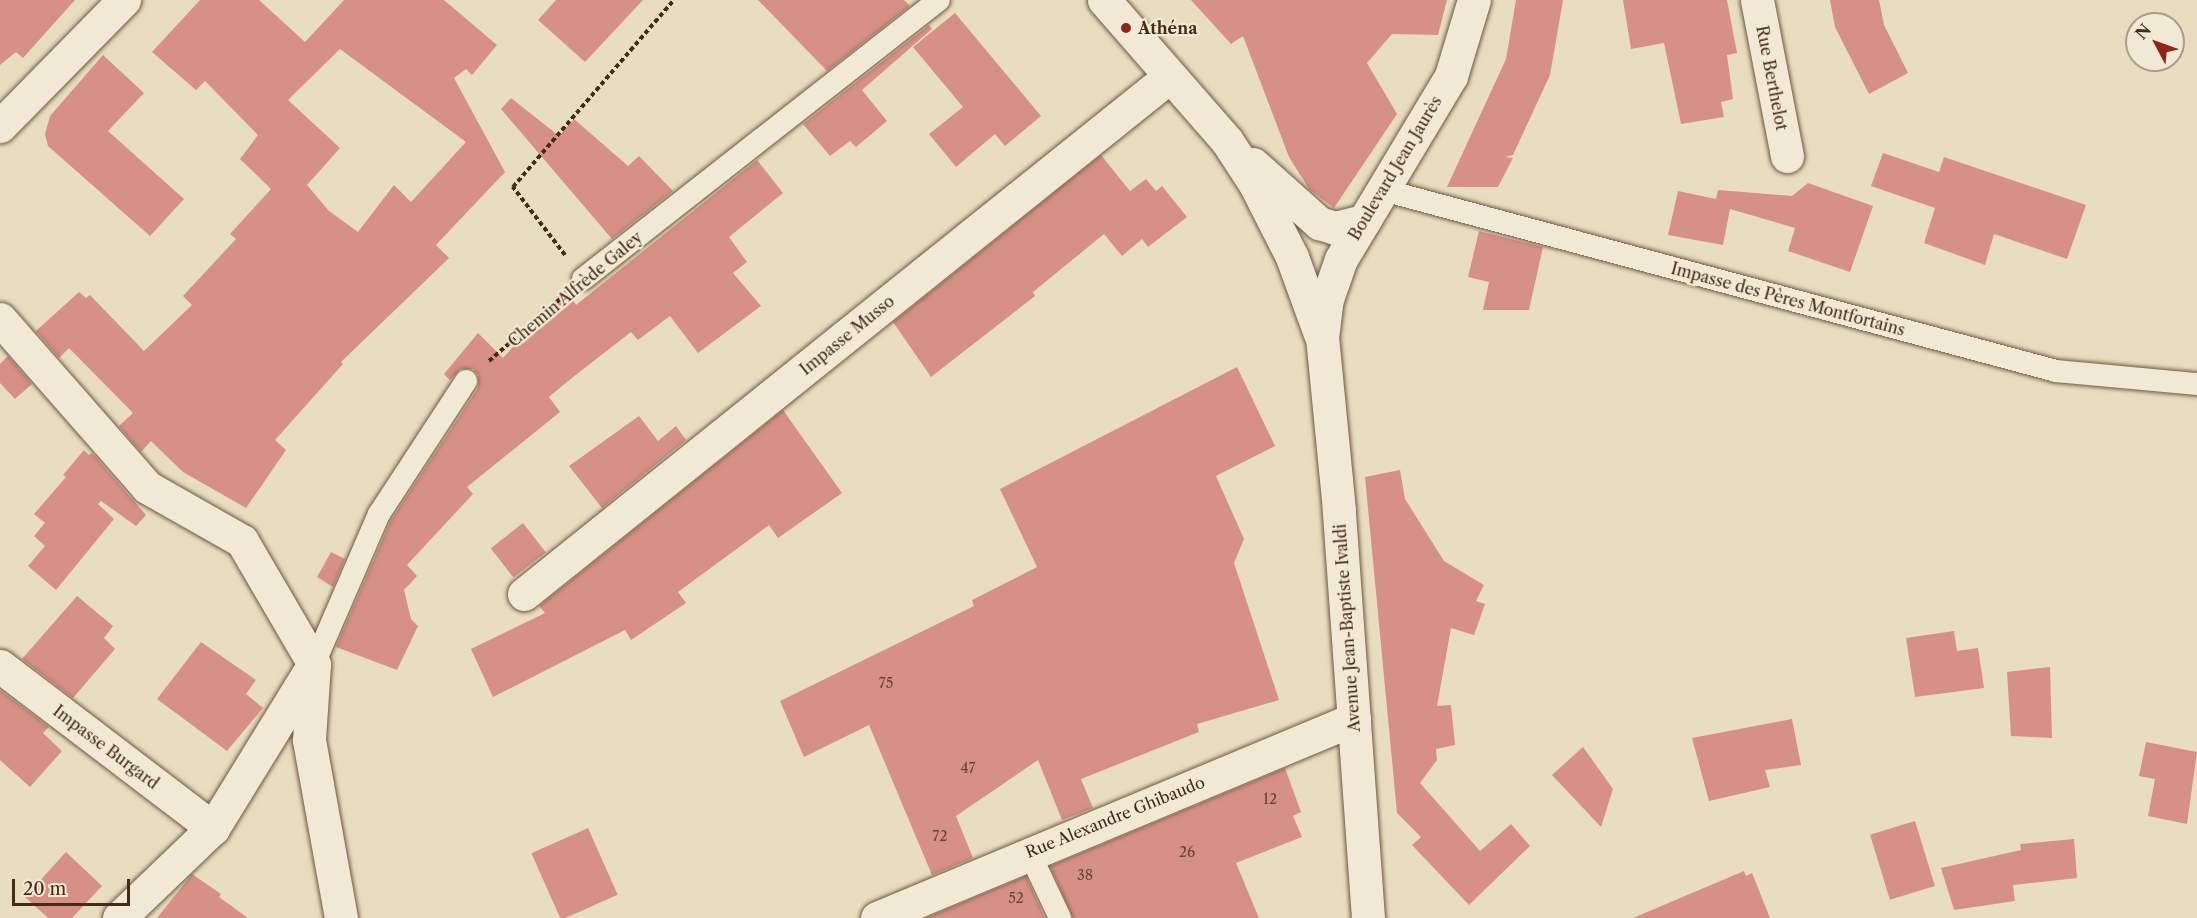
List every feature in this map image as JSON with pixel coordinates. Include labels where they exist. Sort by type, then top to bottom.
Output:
[{"type":"street","points":[[0,126],[124,0]]},
{"type":"street","points":[[1104,0],[1227,141],[1319,223],[1335,228],[1364,221]]},
{"type":"street","name":"Boulevard Jean Jaurès","points":[[1322,338],[1327,299],[1338,269],[1451,75],[1474,0]]},
{"type":"street","name":"Rue Berthelot","points":[[1757,0],[1787,156]]},
{"type":"street","name":"Impasse Musso","points":[[524,594],[1170,76]]},
{"type":"street","points":[[1227,141],[1278,228],[1322,338]]},
{"type":"street","points":[[0,319],[147,487],[242,541],[314,664],[309,740],[341,918]]},
{"type":"street","name":"Avenue Jean-Baptiste Ivaldi","points":[[1322,338],[1339,510],[1368,918]]},
{"type":"street","points":[[119,918],[213,828],[314,664]]},
{"type":"street","name":"Impasse Burgard","points":[[0,666],[213,828]]},
{"type":"street","name":"Rue Alexandre Ghibaudo","points":[[877,918],[1029,852],[1354,719]]},
{"type":"lane","name":"Chemin Alfrède Galey","points":[[583,279],[939,0]]},
{"type":"lane","name":"Impasse des Pères Montfortains","points":[[1383,190],[2056,371],[2197,384]]},
{"type":"lane","points":[[314,664],[380,514],[466,381]]},
{"type":"lane","points":[[1029,852],[1060,918]]},
{"type":"path","points":[[583,279],[513,187],[674,0]]},
{"type":"path","name":"Chemin Alfrède Galey","points":[[466,381],[583,279]]},
{"type":"building","points":[[0,0],[75,0],[23,58],[16,52],[0,65]]},
{"type":"building","points":[[200,0],[259,0],[305,42],[344,0],[444,0],[497,45],[472,75],[466,69],[454,78],[505,172],[436,245],[449,258],[341,362],[343,364],[275,440],[286,450],[246,508],[183,472],[151,441],[141,452],[119,426],[133,413],[69,348],[59,358],[36,331],[79,292],[86,298],[90,295],[144,351],[192,305],[183,296],[236,239],[230,234],[271,189],[240,159],[258,135],[205,81],[196,90],[152,52]],"holes":[[[340,49],[466,142],[411,202],[394,185],[358,232],[329,211],[307,185],[340,148],[288,100]]]},
{"type":"building","points":[[556,0],[643,0],[585,62],[538,20]]},
{"type":"building","points":[[758,0],[904,0],[910,6],[827,71]]},
{"type":"building","points":[[1191,0],[1447,0],[1438,35],[1392,34],[1367,63],[1397,114],[1334,208],[1309,189],[1289,157],[1243,36],[1231,44]]},
{"type":"building","points":[[1516,0],[1563,0],[1550,75],[1513,155],[1505,157],[1513,158],[1498,187],[1447,187],[1506,59]]},
{"type":"building","points":[[1623,0],[1727,0],[1737,53],[1727,55],[1733,99],[1721,102],[1724,117],[1681,124],[1664,43],[1631,49]]},
{"type":"building","points":[[1830,0],[1879,0],[1884,25],[1908,73],[1869,94],[1835,27]]},
{"type":"building","points":[[955,13],[1041,116],[1005,146],[995,134],[956,167],[929,134],[963,107],[913,47]]},
{"type":"building","points":[[929,25],[932,29],[862,90],[887,121],[856,147],[850,141],[830,156],[803,124]]},
{"type":"building","points":[[103,55],[144,93],[108,131],[184,199],[150,236],[48,146],[45,134],[50,116]]},
{"type":"building","points":[[511,98],[559,136],[574,119],[628,166],[639,156],[673,191],[612,239],[501,109]]},
{"type":"building","points":[[1883,153],[1939,172],[1944,157],[2086,205],[2067,259],[1994,234],[1985,265],[1924,243],[1935,208],[1871,186]]},
{"type":"building","points":[[1101,155],[1130,191],[1146,179],[1156,191],[1162,186],[1187,217],[1148,247],[1142,239],[1122,256],[1104,234],[1033,292],[1035,296],[931,377],[893,322]]},
{"type":"building","points":[[757,160],[783,193],[729,237],[747,262],[733,273],[761,306],[698,353],[670,316],[638,340],[631,332],[568,381],[549,397],[560,412],[467,487],[473,494],[407,565],[417,576],[404,590],[411,619],[418,626],[397,670],[336,647],[391,520],[478,388],[478,375],[473,369],[460,369],[450,380],[444,374],[478,333],[503,358],[566,288],[576,305]]},
{"type":"building","points":[[1808,183],[1873,206],[1850,272],[1788,251],[1795,228],[1730,209],[1723,245],[1668,235],[1678,191],[1716,199],[1718,190],[1792,196]]},
{"type":"building","points":[[1479,231],[1543,247],[1529,310],[1483,310],[1489,282],[1468,277]]},
{"type":"building","points":[[8,356],[32,384],[15,399],[0,383],[0,364]]},
{"type":"building","points":[[1237,367],[1275,446],[1216,476],[1244,539],[1234,563],[1279,700],[1197,724],[1199,732],[1081,779],[1093,808],[1062,820],[1038,760],[956,816],[973,858],[932,875],[869,725],[804,757],[780,701],[974,606],[972,600],[1037,567],[1000,489]]},
{"type":"building","points":[[783,410],[842,493],[778,538],[769,525],[678,592],[686,603],[631,640],[625,630],[493,697],[471,649],[545,613],[539,606]]},
{"type":"building","points":[[639,416],[658,441],[676,426],[686,440],[602,508],[569,466]]},
{"type":"building","points":[[84,450],[89,455],[92,453],[146,515],[136,526],[101,501],[98,504],[114,519],[56,590],[28,566],[45,546],[34,536],[45,523],[34,514],[66,477],[63,475]]},
{"type":"building","points":[[1400,470],[1405,499],[1444,561],[1484,585],[1476,601],[1485,604],[1474,635],[1451,628],[1437,706],[1451,705],[1455,745],[1436,749],[1437,760],[1420,783],[1480,851],[1511,824],[1530,846],[1469,905],[1412,845],[1421,837],[1397,813],[1365,477]]},
{"type":"building","points":[[523,523],[546,552],[513,577],[491,548]]},
{"type":"building","points":[[331,552],[345,559],[333,587],[317,577]]},
{"type":"building","points":[[77,596],[113,626],[104,638],[115,649],[73,698],[22,659]]},
{"type":"building","points":[[1954,631],[1957,651],[1978,648],[1984,688],[1915,697],[1906,638]]},
{"type":"building","points":[[201,642],[256,680],[246,694],[263,708],[227,751],[157,699]]},
{"type":"building","points":[[2050,667],[2052,738],[2011,736],[2007,672]]},
{"type":"building","points":[[0,690],[49,727],[43,733],[62,751],[30,787],[0,760]]},
{"type":"building","points":[[1792,719],[1801,765],[1765,770],[1770,787],[1709,801],[1692,738]]},
{"type":"building","points":[[2146,742],[2197,752],[2187,824],[2148,816],[2155,779],[2139,776]]},
{"type":"building","points":[[1583,747],[1613,789],[1601,827],[1552,775]]},
{"type":"building","points":[[1285,768],[1301,812],[1293,816],[1302,837],[1236,863],[1259,918],[1073,918],[1050,866]]},
{"type":"building","points":[[1915,821],[1935,886],[1890,900],[1870,835]]},
{"type":"building","points":[[588,828],[618,895],[565,918],[560,918],[531,853]]},
{"type":"building","points":[[2074,839],[2077,878],[2013,885],[2015,901],[1954,910],[1941,868],[2021,850],[2020,844]]},
{"type":"building","points":[[66,852],[102,886],[72,918],[48,918],[25,897]]},
{"type":"building","points":[[1744,871],[1746,876],[1752,873],[1770,918],[1633,918]]},
{"type":"building","points":[[192,874],[221,894],[219,897],[248,918],[157,918]]},
{"type":"building","points":[[1026,876],[1045,918],[926,918]]},
{"type":"place","name":"Athéna","points":[[1126,28]]}]
